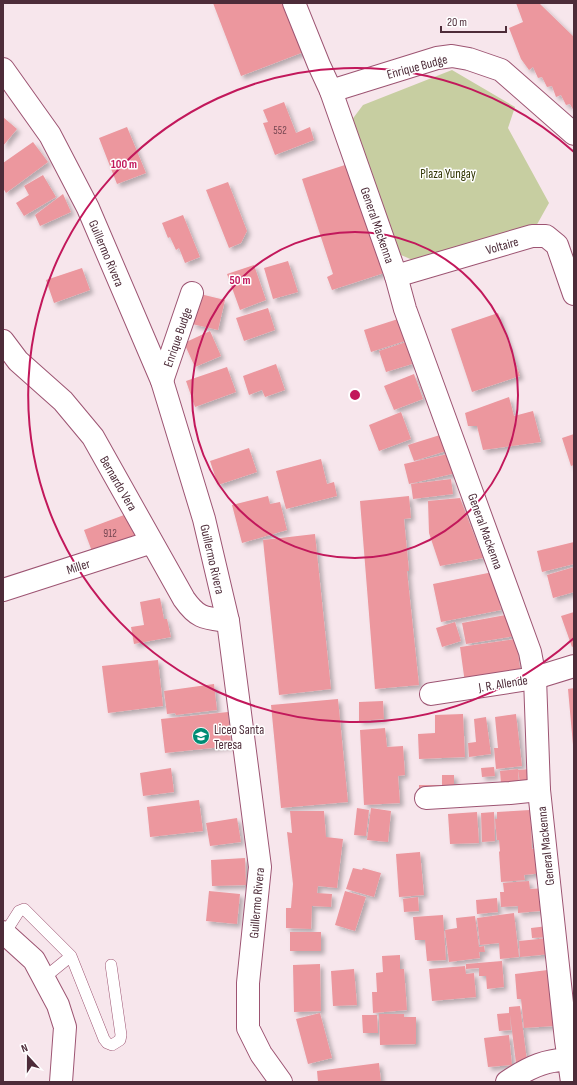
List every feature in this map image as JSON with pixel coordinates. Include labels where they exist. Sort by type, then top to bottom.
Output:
[{"type":"street","name":"General Mackenna","points":[[294,3],[331,91],[396,276],[405,309],[530,652],[535,678],[539,790],[571,1061],[572,1082]]},
{"type":"street","name":"Enrique Budge","points":[[331,91],[438,58],[452,56],[469,59],[501,70],[574,134]]},
{"type":"street","name":"Guillermo Rivera","points":[[3,69],[50,135],[88,208],[162,381],[204,519],[228,620],[260,867],[248,983],[248,1028],[261,1054],[281,1082]]},
{"type":"street","name":"Voltaire","points":[[396,276],[532,236],[546,236],[557,245],[574,294]]},
{"type":"street","name":"Enrique Budge","points":[[162,381],[192,293]]},
{"type":"street","name":"Bernardo Vera","points":[[3,341],[18,361],[63,401],[93,437],[184,599],[193,611],[206,618],[228,620]]},
{"type":"street","name":"Miller","points":[[3,590],[152,542]]},
{"type":"street","name":"J. R. Allende","points":[[431,694],[535,678],[574,666]]},
{"type":"street","points":[[426,798],[539,790]]},
{"type":"street","points":[[4,935],[34,960],[58,1005],[65,1027],[61,1082]]},
{"type":"street","points":[[507,1082],[524,1070],[549,1062],[571,1061]]},
{"type":"lane","points":[[4,935],[19,912],[24,909],[71,956],[104,1039],[107,1043],[112,1045],[120,1040],[122,1035],[111,965]]},
{"type":"lane","points":[[44,978],[71,956]]},
{"type":"green space","name":"Plaza Yungay","points":[[452,70],[515,107],[508,128],[549,203],[535,228],[415,261],[401,255],[348,125],[363,105]]},
{"type":"building","points":[[213,3],[291,3],[309,50],[241,76]]},
{"type":"building","points":[[516,3],[539,3],[574,37],[574,111],[570,104],[566,105],[561,95],[556,97],[552,86],[547,87],[542,77],[538,78],[533,67],[529,70],[521,59],[509,28],[523,22]]},
{"type":"building","points":[[284,102],[296,133],[310,127],[314,140],[275,155],[263,123],[268,122],[263,110]]},
{"type":"building","points":[[3,117],[17,129],[3,146]]},
{"type":"building","points":[[127,127],[146,173],[117,184],[99,138]]},
{"type":"building","points":[[33,142],[48,162],[6,193],[3,188],[3,163]]},
{"type":"building","points":[[348,164],[384,273],[332,290],[327,277],[333,274],[302,179]]},
{"type":"building","points":[[43,175],[56,197],[24,216],[16,203],[29,195],[24,186]]},
{"type":"building","points":[[228,182],[247,231],[241,243],[229,248],[206,190]]},
{"type":"building","points":[[63,194],[71,212],[40,226],[35,215]]},
{"type":"building","points":[[183,215],[200,257],[185,263],[179,248],[176,250],[170,237],[168,238],[162,223]]},
{"type":"building","points":[[288,261],[298,292],[273,299],[264,268]]},
{"type":"building","points":[[254,265],[266,300],[240,310],[227,274]]},
{"type":"building","points":[[82,268],[90,290],[54,303],[46,280]]},
{"type":"building","points":[[200,294],[225,300],[218,330],[192,324]]},
{"type":"building","points":[[268,308],[275,330],[244,341],[236,318]]},
{"type":"building","points":[[498,313],[520,376],[472,392],[451,329]]},
{"type":"building","points":[[398,319],[405,341],[371,352],[364,330]]},
{"type":"building","points":[[210,331],[221,356],[195,367],[184,343]]},
{"type":"building","points":[[406,342],[412,364],[386,372],[379,351]]},
{"type":"building","points":[[276,364],[285,390],[265,397],[262,390],[249,395],[243,376]]},
{"type":"building","points":[[227,367],[236,392],[195,407],[186,381]]},
{"type":"building","points":[[414,374],[423,399],[394,410],[384,386]]},
{"type":"building","points":[[509,397],[514,416],[533,411],[541,442],[483,450],[477,426],[468,426],[465,413]]},
{"type":"building","points":[[401,412],[411,439],[379,451],[369,425]]},
{"type":"building","points":[[574,434],[574,465],[571,466],[562,438]]},
{"type":"building","points":[[440,435],[446,451],[414,461],[408,445]]},
{"type":"building","points":[[249,448],[257,472],[218,485],[210,461]]},
{"type":"building","points":[[452,453],[456,473],[409,484],[404,464]]},
{"type":"building","points":[[321,459],[327,484],[334,482],[337,496],[286,509],[276,471]]},
{"type":"building","points":[[451,479],[453,494],[413,499],[411,484]]},
{"type":"building","points":[[268,496],[270,504],[280,502],[287,530],[242,543],[232,505]]},
{"type":"building","points":[[409,496],[411,518],[404,519],[409,571],[407,571],[419,685],[375,689],[360,501]]},
{"type":"building","points":[[460,498],[483,558],[440,566],[429,533],[428,501]]},
{"type":"building","points":[[124,515],[137,537],[93,554],[84,530]]},
{"type":"building","points":[[315,534],[331,689],[279,695],[263,540]]},
{"type":"building","points":[[574,542],[574,564],[542,572],[537,551]]},
{"type":"building","points":[[574,567],[574,592],[553,598],[547,575]]},
{"type":"building","points":[[493,572],[501,610],[441,622],[433,584]]},
{"type":"building","points":[[160,598],[164,619],[167,619],[171,637],[134,644],[131,627],[144,625],[140,602]]},
{"type":"building","points":[[574,612],[574,646],[572,647],[561,616]]},
{"type":"building","points":[[511,614],[515,636],[466,644],[462,623]]},
{"type":"building","points":[[455,622],[461,641],[442,647],[436,628]]},
{"type":"building","points":[[516,639],[521,675],[465,683],[460,647]]},
{"type":"building","points":[[158,660],[163,706],[108,713],[102,666]]},
{"type":"building","points":[[214,684],[217,710],[176,715],[175,713],[167,714],[164,691]]},
{"type":"building","points":[[574,688],[574,745],[573,745],[568,689]]},
{"type":"building","points":[[338,699],[348,802],[281,808],[271,705]]},
{"type":"building","points":[[383,701],[384,719],[359,721],[359,702]]},
{"type":"building","points":[[228,712],[231,746],[165,753],[161,719]]},
{"type":"building","points":[[463,714],[465,757],[419,759],[418,734],[435,733],[435,715]]},
{"type":"building","points":[[516,714],[522,766],[496,769],[494,748],[498,748],[495,717]]},
{"type":"building","points":[[486,717],[491,754],[469,757],[468,743],[476,742],[474,719]]},
{"type":"building","points":[[385,728],[387,747],[403,746],[405,775],[398,776],[400,803],[364,805],[360,730]]},
{"type":"building","points":[[494,767],[495,776],[482,777],[481,768]]},
{"type":"building","points":[[171,768],[174,792],[143,796],[140,773]]},
{"type":"building","points":[[518,769],[519,791],[501,784],[500,771]]},
{"type":"building","points":[[531,769],[532,789],[521,789],[518,770]]},
{"type":"building","points":[[442,775],[454,775],[454,784],[458,784],[456,793],[419,794],[419,785],[442,785]]},
{"type":"building","points":[[199,800],[203,831],[150,837],[147,807]]},
{"type":"building","points":[[357,808],[369,810],[366,836],[354,835]]},
{"type":"building","points":[[371,808],[391,811],[388,842],[367,840]]},
{"type":"building","points":[[530,810],[532,849],[542,848],[543,873],[524,875],[525,880],[501,882],[499,840],[497,840],[495,819],[497,819],[497,812]]},
{"type":"building","points":[[290,811],[324,811],[326,837],[343,839],[337,888],[318,886],[317,893],[332,894],[331,907],[312,906],[311,929],[286,928],[286,908],[291,908],[293,884],[287,832],[292,833]]},
{"type":"building","points":[[477,812],[479,843],[450,844],[448,814]]},
{"type":"building","points":[[494,812],[495,841],[482,842],[481,813]]},
{"type":"building","points":[[237,818],[241,842],[210,846],[206,823]]},
{"type":"building","points":[[420,852],[424,895],[399,897],[396,854]]},
{"type":"building","points":[[245,858],[246,885],[212,886],[211,860]]},
{"type":"building","points":[[353,868],[362,870],[363,868],[381,873],[374,897],[346,889]]},
{"type":"building","points":[[529,881],[530,889],[547,888],[551,910],[518,913],[518,906],[501,907],[500,892],[504,892],[503,883]]},
{"type":"building","points":[[209,891],[240,894],[237,924],[206,921]]},
{"type":"building","points":[[345,891],[366,897],[355,931],[335,925]]},
{"type":"building","points":[[418,897],[419,911],[404,912],[403,899]]},
{"type":"building","points":[[497,898],[498,912],[477,914],[476,900]]},
{"type":"building","points":[[514,913],[519,957],[500,959],[499,943],[480,945],[477,918]]},
{"type":"building","points":[[443,915],[446,960],[427,961],[425,940],[415,940],[413,917]]},
{"type":"building","points":[[475,916],[479,947],[484,946],[485,952],[479,952],[480,958],[449,962],[445,930],[457,928],[456,918]]},
{"type":"building","points":[[548,926],[549,937],[532,938],[531,928]]},
{"type":"building","points":[[290,932],[321,932],[321,951],[290,951]]},
{"type":"building","points":[[549,938],[551,954],[520,957],[519,941]]},
{"type":"building","points":[[400,955],[400,969],[404,969],[407,1010],[373,1013],[372,992],[377,992],[376,973],[383,972],[382,956]]},
{"type":"building","points":[[502,961],[504,987],[487,989],[486,976],[479,976],[479,968],[466,969],[466,964]]},
{"type":"building","points":[[320,964],[321,1011],[294,1012],[293,965]]},
{"type":"building","points":[[465,966],[466,974],[474,973],[476,997],[432,1001],[429,969]]},
{"type":"building","points":[[354,969],[357,1005],[333,1006],[331,971]]},
{"type":"building","points":[[556,969],[554,1026],[524,1028],[521,999],[517,999],[515,974]]},
{"type":"building","points":[[520,1006],[527,1061],[516,1063],[510,1015],[511,1030],[499,1031],[497,1014],[509,1013],[509,1007]]},
{"type":"building","points":[[320,1013],[332,1058],[308,1064],[296,1019]]},
{"type":"building","points":[[379,1014],[404,1014],[404,1017],[416,1017],[416,1044],[380,1045]]},
{"type":"building","points":[[362,1015],[377,1015],[378,1033],[363,1033]]},
{"type":"building","points":[[509,1035],[512,1065],[488,1067],[484,1038]]},
{"type":"building","points":[[379,1063],[381,1082],[318,1082],[317,1071]]},
{"type":"place","name":"Liceo Santa Teresa","points":[[201,736]]}]
